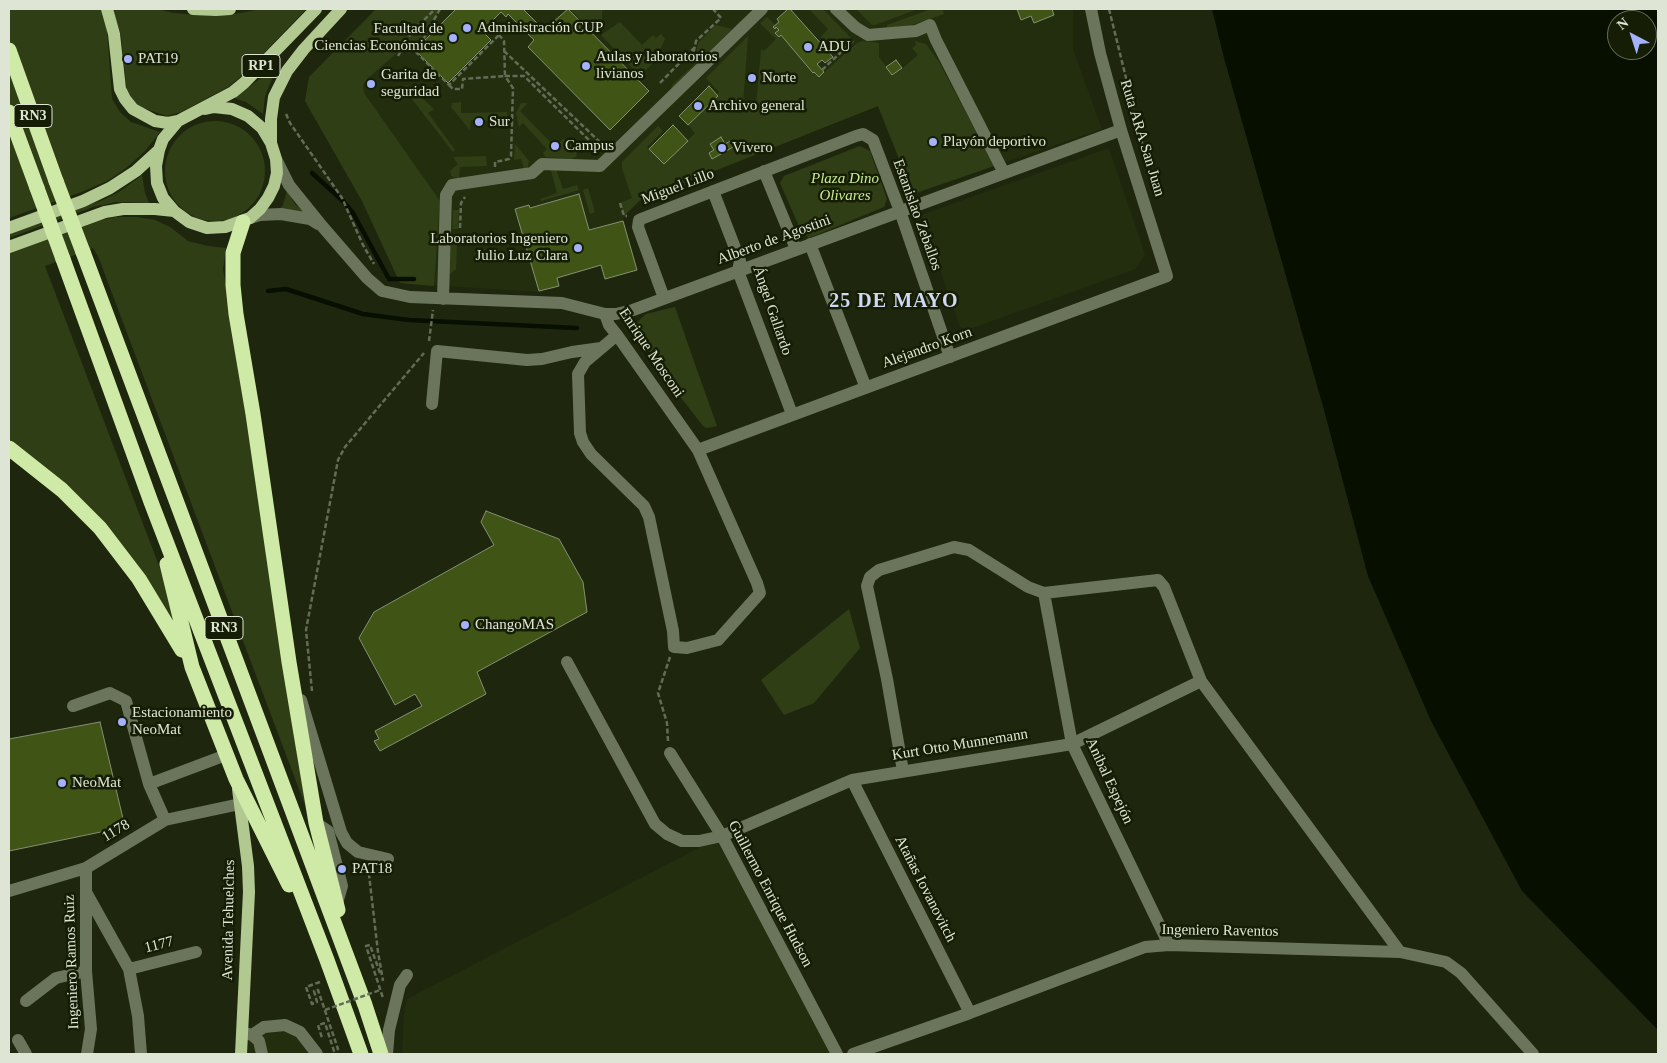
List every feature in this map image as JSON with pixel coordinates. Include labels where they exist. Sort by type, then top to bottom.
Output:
[{"type":"highway","name":"RN3","points":[[9,50],[56,181],[365,1005],[381,1054]]},
{"type":"highway","name":"RN3","points":[[9,112],[151,502],[334,978],[361,1054]]},
{"type":"highway","points":[[9,145],[37,188]]},
{"type":"highway","points":[[246,220],[233,253],[233,285],[289,662],[316,823],[365,1005]]},
{"type":"highway","points":[[9,448],[62,490],[100,528],[139,579],[192,667]]},
{"type":"highway","points":[[151,502],[192,667],[236,780],[327,960]]},
{"type":"main road","points":[[107,9],[113,26],[120,89],[124,99],[133,109],[155,121],[168,123],[178,121]]},
{"type":"main road","points":[[193,9],[230,9]]},
{"type":"main road","name":"RP1","points":[[196,111],[214,108],[232,109],[248,116],[262,128],[271,142],[276,159],[274,186],[268,198],[260,209],[246,220],[226,228],[206,228],[189,222],[174,211],[164,198],[157,182],[158,150],[170,129],[178,121],[196,111],[233,92],[316,9]]},
{"type":"main road","name":"RP1","points":[[271,142],[272,108],[276,93],[287,71],[304,49],[341,9]]},
{"type":"main road","points":[[9,228],[83,201],[110,188],[136,171],[158,150]]},
{"type":"main road","points":[[9,247],[105,212],[155,209],[174,211]]},
{"type":"main road","name":"Avenida Tehuelches","points":[[236,780],[248,866],[249,892],[247,1034],[240,1054]]},
{"type":"street","points":[[442,304],[446,196],[452,185],[532,173],[542,164],[600,166],[762,9]]},
{"type":"street","points":[[836,9],[855,27],[868,35],[916,31],[930,25],[1004,173]]},
{"type":"street","name":"Ruta ARA San Juan","points":[[1091,9],[1100,53],[1121,130],[1167,276]]},
{"type":"street","name":"Alberto de Agostini","points":[[605,314],[616,314],[633,310],[1121,130]]},
{"type":"street","name":"Miguel Lillo","points":[[664,298],[638,227],[639,220],[856,136],[867,135],[873,140]]},
{"type":"street","name":"Estanislao Zeballos","points":[[873,140],[900,211],[950,357]]},
{"type":"street","name":"Enrique Mosconi","points":[[276,159],[289,185],[322,226],[367,278],[390,294],[442,304],[562,303],[605,314],[609,325],[698,450],[757,582],[760,593],[718,640],[687,648],[674,647]]},
{"type":"street","points":[[764,171],[796,249]]},
{"type":"street","name":"Ángel Gallardo","points":[[713,191],[740,261],[738,271],[792,414]]},
{"type":"street","name":"Enrique Mosconi","points":[[246,220],[270,214],[290,215],[310,219],[322,226]]},
{"type":"street","points":[[810,244],[866,388]]},
{"type":"street","name":"Alejandro Korn","points":[[698,450],[1167,276]]},
{"type":"street","points":[[617,335],[585,362],[578,374],[580,433],[583,442],[591,454],[644,506],[649,517],[673,631],[674,647]]},
{"type":"street","points":[[432,404],[433,349],[527,360],[601,348]]},
{"type":"street","points":[[902,771],[887,679],[866,586],[870,577],[879,570],[954,547],[969,550],[1028,587],[1044,593],[1158,580],[1164,587],[1201,681],[1400,952]]},
{"type":"street","name":"Anibal Espejón","points":[[1044,593],[1072,744],[1169,945]]},
{"type":"street","points":[[289,662],[341,832],[347,844],[358,852],[388,859]]},
{"type":"street","name":"Kurt Otto Munnemann","points":[[567,662],[656,824],[667,834],[682,841],[699,841],[722,836],[852,780],[1072,744],[1201,681]]},
{"type":"street","points":[[73,706],[110,693],[126,701],[149,784],[165,820]]},
{"type":"street","name":"Guillermo Enrique Hudson","points":[[670,752],[722,836],[837,1054]]},
{"type":"street","points":[[149,784],[226,755]]},
{"type":"street","name":"Atañas Iovanovitch","points":[[852,780],[970,1013]]},
{"type":"street","name":"1178","points":[[9,891],[86,868],[165,820],[240,804]]},
{"type":"street","name":"Ingeniero Ramos Ruiz","points":[[86,868],[86,971],[91,1029],[87,1054]]},
{"type":"street","points":[[86,892],[129,968],[138,1016],[141,1054]]},
{"type":"street","name":"Ingeniero Raventos","points":[[853,1054],[970,1013],[1145,947],[1169,945],[1400,952],[1446,962],[1461,973],[1533,1054]]},
{"type":"street","name":"1177","points":[[129,968],[196,952]]},
{"type":"street","points":[[26,1001],[56,978],[86,971]]},
{"type":"street","points":[[387,1054],[389,1030],[400,985],[408,974]]},
{"type":"street","points":[[247,1034],[264,1027],[285,1025],[300,1032],[316,1054]]},
{"type":"street","points":[[247,1034],[259,1041],[262,1054]]},
{"type":"street","points":[[18,1040],[26,1054]]},
{"type":"path","points":[[398,56],[411,33],[435,9]]},
{"type":"path","points":[[440,9],[423,40],[413,49],[453,89],[462,89],[463,79],[524,76]]},
{"type":"path","points":[[691,63],[696,41],[721,18],[713,9]]},
{"type":"path","points":[[1109,9],[1148,168]]},
{"type":"path","points":[[488,25],[504,41],[505,76],[513,88],[511,156],[509,159],[495,162],[498,177]]},
{"type":"path","points":[[449,85],[499,35]]},
{"type":"path","points":[[822,70],[857,38]]},
{"type":"path","points":[[660,83],[694,48]]},
{"type":"path","points":[[504,51],[605,147],[599,151],[524,76],[523,70]]},
{"type":"path","points":[[276,93],[290,123],[342,198],[363,245],[377,269]]},
{"type":"path","points":[[459,231],[461,203],[464,197],[469,196]]},
{"type":"path","points":[[620,203],[624,216]]},
{"type":"path","points":[[430,338],[433,309],[442,304]]},
{"type":"path","points":[[311,687],[306,630],[338,460],[344,447],[433,349]]},
{"type":"path","points":[[670,752],[667,723],[658,693],[674,647]]},
{"type":"path","points":[[324,1010],[380,990],[366,946],[370,945],[383,981]]},
{"type":"path","points":[[322,1040],[318,1025],[325,1023],[334,1050],[338,1049],[318,990],[314,991],[317,1002],[312,1004],[306,987],[334,978]]},
{"type":"shaded area","name":"Campus","points":[[376,9],[1073,9],[1073,49],[1102,129],[913,194],[878,106],[639,201],[623,218],[638,271],[604,280],[600,266],[558,278],[560,287],[539,292],[400,283],[362,201],[305,101],[309,77]]},
{"type":"shaded area","points":[[1212,9],[1658,9],[1658,1030],[1522,891],[1431,721],[1368,576],[1324,410],[1224,58]]},
{"type":"shaded area","points":[[1109,148],[1145,255],[1136,269],[967,330],[960,327],[921,215]]},
{"type":"shaded area","points":[[722,836],[837,1054],[402,1054],[404,1012],[407,999]]},
{"type":"shaded area","points":[[285,1025],[317,1054],[241,1054],[242,1033]]},
{"type":"green space","points":[[9,9],[102,9],[107,29],[112,99],[120,112],[131,122],[160,132],[145,151],[109,180],[9,218]]},
{"type":"green space","points":[[112,9],[157,9],[173,13],[229,15],[262,9],[306,9],[246,72],[228,87],[181,112],[167,116],[140,107],[127,94],[121,36]]},
{"type":"green space","points":[[376,9],[439,9],[432,29],[410,54],[405,51],[397,53],[368,78],[363,85],[364,93],[440,201],[434,286],[400,283],[362,201],[305,101],[309,77]]},
{"type":"green space","points":[[570,9],[602,9],[602,26],[594,33]]},
{"type":"green space","points":[[809,9],[823,9],[851,38],[836,53],[821,37],[828,29]]},
{"type":"green space","points":[[856,9],[918,9],[872,25]]},
{"type":"green space","points":[[931,9],[942,9],[944,14],[906,27],[887,29],[887,25]]},
{"type":"green space","points":[[767,17],[775,25],[773,27],[779,30],[776,34],[779,37],[781,35],[813,73],[819,77],[857,43],[863,41],[879,43],[879,57],[892,75],[918,55],[912,48],[916,45],[915,41],[926,44],[939,62],[994,166],[913,194],[878,106],[639,201],[624,216],[620,203],[632,198],[622,168],[622,162],[658,126],[663,131],[647,147],[664,164],[695,133],[688,125],[718,96],[719,92],[706,78],[748,36],[743,105],[756,106],[761,49],[764,51],[776,39],[760,23]]},
{"type":"green space","points":[[620,22],[642,45],[653,35],[656,38],[661,34],[665,39],[655,61],[640,76],[601,35]]},
{"type":"green space","points":[[716,25],[732,29],[669,93],[673,84],[694,65],[698,43]]},
{"type":"green space","points":[[277,66],[265,96],[263,114],[246,102],[234,98]]},
{"type":"green space","points":[[407,85],[434,109],[428,113],[455,150],[453,152],[405,90]]},
{"type":"green space","points":[[461,102],[461,113],[507,112],[508,121],[471,120],[469,129],[451,107],[452,103]]},
{"type":"green space","points":[[521,103],[528,103],[520,111],[555,147],[564,138],[577,152],[576,157],[571,159],[545,157],[543,153],[547,149],[523,123],[519,127],[516,113]]},
{"type":"green space","points":[[215,121],[234,125],[250,136],[261,152],[265,171],[261,190],[250,206],[234,217],[215,221],[196,217],[180,206],[169,190],[165,171],[169,152],[180,136],[196,125]]},
{"type":"green space","points":[[515,144],[529,161],[528,167],[524,168],[521,159],[514,160]]},
{"type":"green space","name":"Plaza Dino Olivares","points":[[860,146],[870,151],[887,199],[884,207],[809,238],[801,231],[780,183],[784,176]]},
{"type":"green space","points":[[486,156],[487,166],[460,167],[459,178],[451,175],[450,171],[458,164],[453,157]]},
{"type":"green space","points":[[556,169],[563,189],[577,185],[579,190],[541,201],[540,199],[557,193],[551,170]]},
{"type":"green space","points":[[142,175],[149,203],[116,202],[93,207],[9,238],[9,233],[103,200],[119,192]]},
{"type":"green space","points":[[588,188],[595,212],[590,214],[583,190]]},
{"type":"green space","points":[[287,191],[295,204],[305,213],[278,211],[283,205]]},
{"type":"green space","points":[[453,210],[459,210],[458,229],[452,229]]},
{"type":"green space","points":[[116,217],[137,217],[155,220],[170,227],[188,241],[226,248],[223,269],[308,813],[98,256],[93,248],[45,266],[183,629],[174,633],[128,560],[9,444],[9,253],[91,222]]},
{"type":"green space","points":[[451,242],[457,242],[456,269],[450,274]]},
{"type":"green space","points":[[675,307],[717,426],[707,428],[703,426],[672,386],[632,327],[646,314]]},
{"type":"green space","points":[[849,609],[860,648],[814,703],[784,715],[761,680]]},
{"type":"building","name":"Aulas y laboratorios livianos","points":[[456,9],[526,9],[524,10],[544,30],[568,9],[649,91],[610,130],[528,47],[534,40],[508,14],[506,17],[501,12],[482,31],[491,40],[448,83],[415,50]]},
{"type":"building","name":"ADU","points":[[788,9],[833,57],[825,63],[822,60],[817,64],[824,72],[819,77],[813,73],[781,35],[779,37],[775,33],[779,30],[773,27],[779,22],[777,19]]},
{"type":"building","points":[[1017,9],[1052,9],[1054,15],[1034,23],[1031,16],[1021,20]]},
{"type":"building","points":[[896,60],[902,68],[892,75],[886,67]]},
{"type":"building","name":"Garita de seguridad","points":[[373,80],[376,84],[370,88],[367,85]]},
{"type":"building","name":"Archivo general","points":[[709,86],[718,96],[688,125],[679,116]]},
{"type":"building","points":[[673,125],[688,141],[664,164],[649,149]]},
{"type":"building","name":"Vivero","points":[[721,137],[725,144],[732,140],[735,146],[712,159],[709,153],[714,150],[710,144]]},
{"type":"building","name":"Laboratorios Ingeniero Julio Luz Clara","points":[[579,194],[589,230],[623,221],[637,270],[605,279],[601,265],[557,278],[559,286],[539,291],[515,209],[529,205],[530,208]]},
{"type":"building","name":"ChangoMAS","points":[[486,511],[559,539],[583,582],[587,612],[477,672],[486,694],[380,751],[374,741],[379,739],[375,731],[422,706],[415,694],[395,705],[359,638],[374,612],[494,545],[481,522]]},
{"type":"building","name":"NeoMat","points":[[100,722],[125,827],[9,851],[9,739]]},
{"type":"waterway","points":[[312,173],[343,201],[353,213],[389,279],[414,279]]},
{"type":"waterway","points":[[268,291],[286,289],[363,314],[409,320],[577,328]]},
{"type":"place","name":"Administración CUP","points":[[467,28]]},
{"type":"place","name":"Facultad de Ciencias Económicas","points":[[453,38]]},
{"type":"place","name":"ADU","points":[[808,47]]},
{"type":"place","name":"PAT19","points":[[128,59]]},
{"type":"place","name":"Aulas y laboratorios livianos","points":[[586,66]]},
{"type":"place","name":"Norte","points":[[752,78]]},
{"type":"place","name":"Garita de seguridad","points":[[371,84]]},
{"type":"place","name":"Archivo general","points":[[698,106]]},
{"type":"place","name":"Sur","points":[[479,122]]},
{"type":"place","name":"Playón deportivo","points":[[933,142]]},
{"type":"place","name":"Campus","points":[[555,146]]},
{"type":"place","name":"Vivero","points":[[722,148]]},
{"type":"place","name":"Laboratorios Ingeniero Julio Luz Clara","points":[[578,248]]},
{"type":"place","name":"ChangoMAS","points":[[465,625]]},
{"type":"place","name":"Estacionamiento NeoMat","points":[[122,722]]},
{"type":"place","name":"NeoMat","points":[[62,783]]},
{"type":"place","name":"PAT18","points":[[342,869]]},
{"type":"district","name":"25 DE MAYO","points":[[894,302]]}]
